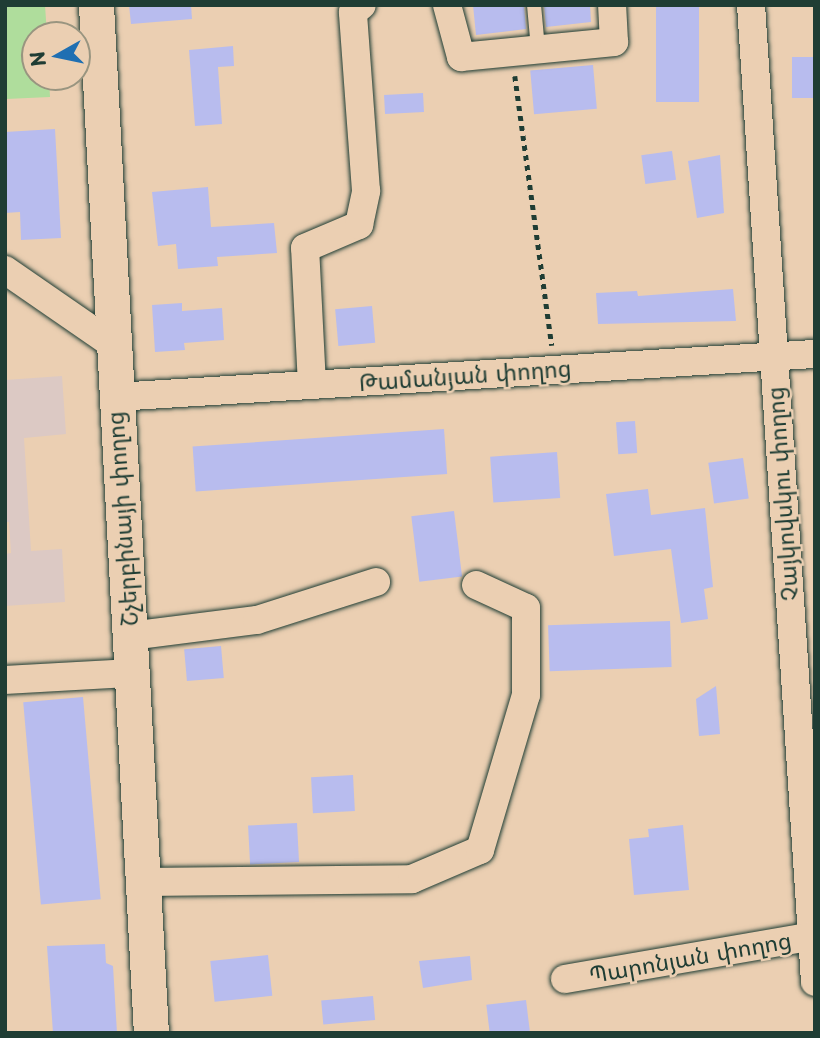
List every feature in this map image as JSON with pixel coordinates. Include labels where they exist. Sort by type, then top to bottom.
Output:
[{"type":"street","name":"Շչերբինայի փողոց","points":[[96,5],[111,343],[151,1033]]},
{"type":"street","points":[[312,385],[305,248],[359,225],[366,191],[353,12],[362,5]]},
{"type":"street","points":[[447,5],[461,57],[614,42],[612,5]]},
{"type":"street","name":"Չայկովսկու փողոց","points":[[751,5],[773,356],[803,635],[815,982]]},
{"type":"street","points":[[5,270],[111,343]]},
{"type":"street","name":"Թամանյան փողոց","points":[[115,397],[815,354]]},
{"type":"street","points":[[130,636],[257,620],[376,582]]},
{"type":"street","points":[[143,882],[412,879],[480,850],[526,695],[526,608],[476,585]]},
{"type":"street","points":[[5,680],[132,673]]},
{"type":"street","name":"Պարոնյան փողոց","points":[[565,979],[813,936]]},
{"type":"lane","points":[[525,50],[534,5]]},
{"type":"path","points":[[525,50],[556,370]]},
{"type":"shaded area","points":[[62,376],[66,434],[24,438],[31,551],[62,549],[65,602],[5,606],[5,554],[11,553],[9,522],[5,522],[5,380]]},
{"type":"green space","points":[[5,5],[45,5],[46,21],[21,21],[21,91],[50,91],[50,97],[6,99]]},
{"type":"building","points":[[129,5],[191,5],[192,19],[131,24]]},
{"type":"building","points":[[473,5],[524,5],[526,29],[476,35]]},
{"type":"building","points":[[544,5],[590,5],[591,22],[546,27]]},
{"type":"building","points":[[656,5],[699,5],[699,102],[656,102]]},
{"type":"building","points":[[233,46],[234,66],[218,67],[222,124],[195,126],[189,50]]},
{"type":"building","points":[[792,57],[815,57],[815,98],[792,98]]},
{"type":"building","points":[[593,65],[597,109],[534,114],[530,70]]},
{"type":"building","points":[[423,93],[424,112],[385,114],[384,95]]},
{"type":"building","points":[[55,129],[61,238],[21,240],[20,212],[5,213],[5,132]]},
{"type":"building","points":[[672,151],[676,180],[645,184],[641,155]]},
{"type":"building","points":[[720,155],[724,213],[697,218],[688,161]]},
{"type":"building","points":[[208,187],[211,227],[274,223],[277,253],[217,257],[218,266],[178,269],[176,244],[158,246],[152,192]]},
{"type":"building","points":[[733,289],[736,321],[598,324],[596,293],[637,291],[638,296]]},
{"type":"building","points":[[182,303],[182,311],[222,308],[224,340],[184,343],[185,350],[155,352],[152,305]]},
{"type":"building","points":[[372,306],[375,343],[338,346],[335,309]]},
{"type":"building","points":[[635,421],[637,453],[618,454],[616,422]]},
{"type":"building","points":[[444,429],[447,474],[196,491],[193,447]]},
{"type":"building","points":[[557,452],[560,498],[493,503],[490,457]]},
{"type":"building","points":[[743,458],[749,499],[714,503],[708,463]]},
{"type":"building","points":[[648,489],[651,515],[705,508],[713,587],[704,589],[708,619],[681,623],[671,549],[614,556],[606,494]]},
{"type":"building","points":[[454,511],[462,577],[419,582],[411,516]]},
{"type":"building","points":[[670,621],[672,667],[550,671],[548,625]]},
{"type":"building","points":[[221,646],[224,678],[187,681],[184,649]]},
{"type":"building","points":[[716,686],[720,734],[699,736],[696,699]]},
{"type":"building","points":[[83,697],[101,899],[41,904],[23,702]]},
{"type":"building","points":[[353,775],[355,811],[313,813],[311,777]]},
{"type":"building","points":[[297,823],[299,862],[250,865],[248,826]]},
{"type":"building","points":[[683,825],[689,890],[634,895],[629,839],[649,837],[648,829]]},
{"type":"building","points":[[105,944],[106,963],[113,966],[117,1033],[53,1033],[47,946]]},
{"type":"building","points":[[268,955],[272,996],[215,1002],[210,961]]},
{"type":"building","points":[[470,956],[472,980],[423,988],[419,961]]},
{"type":"building","points":[[373,996],[375,1020],[323,1024],[321,1001]]},
{"type":"building","points":[[526,1000],[530,1031],[490,1033],[486,1005]]}]
